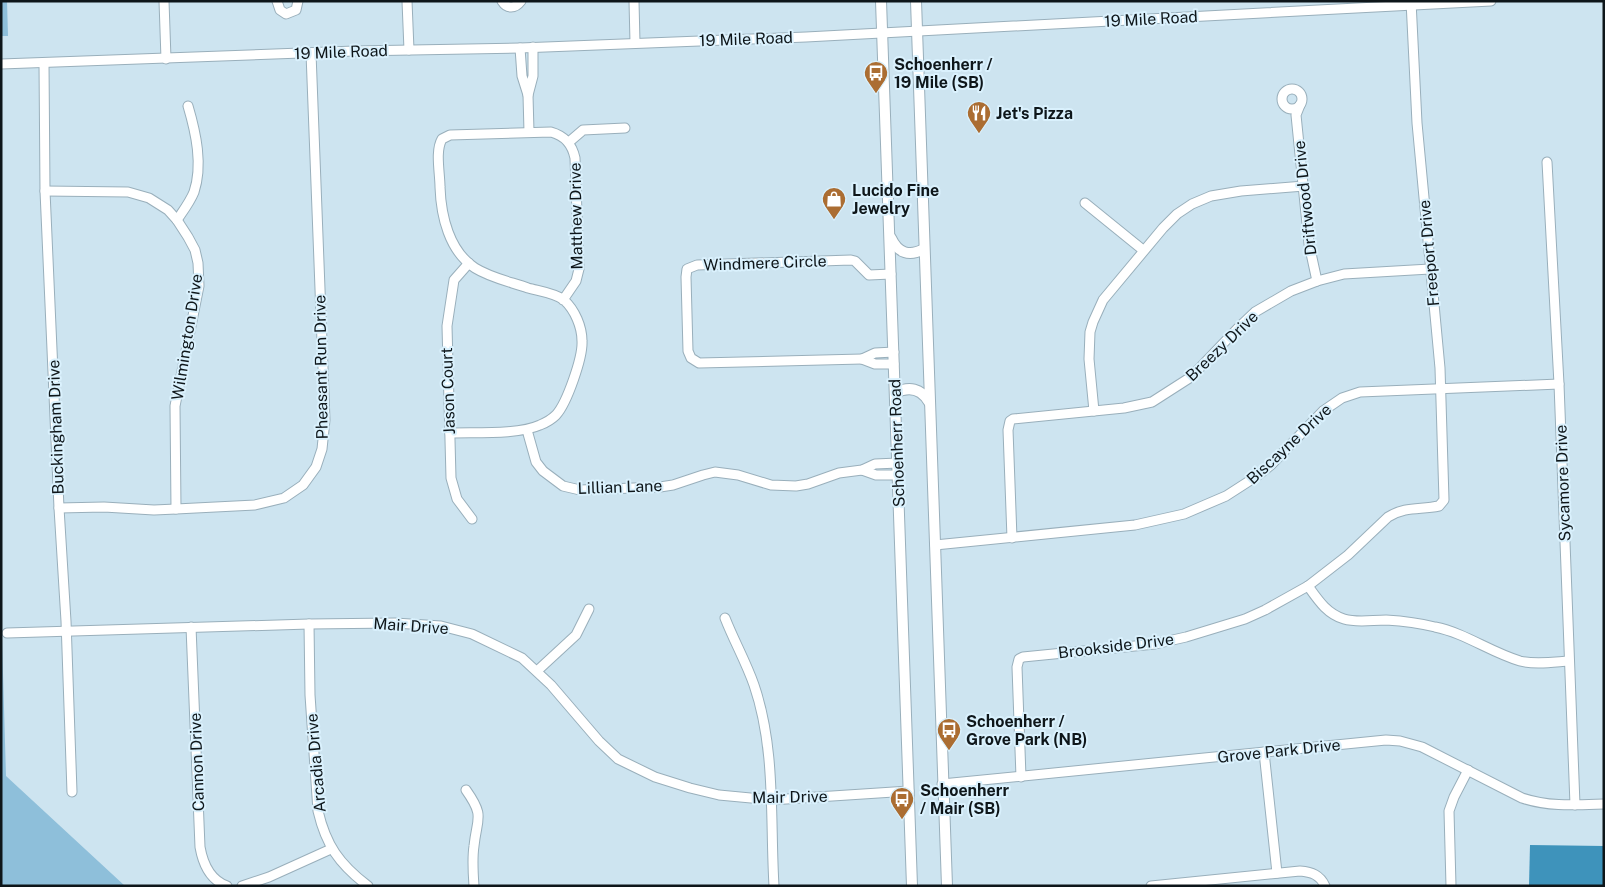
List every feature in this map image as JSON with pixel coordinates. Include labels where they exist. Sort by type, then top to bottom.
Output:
[{"type":"main road","name":"Schoenherr Road","points":[[881,1],[912,886]]},
{"type":"main road","name":"Schoenherr Road","points":[[916,1],[946,886]]},
{"type":"main road","points":[[890,235],[896,247],[903,253],[914,254],[924,249]]},
{"type":"main road","points":[[895,392],[914,389],[926,396],[930,403]]},
{"type":"street","points":[[164,1],[166,59]]},
{"type":"street","points":[[277,1],[280,10],[286,14],[296,10],[298,1]]},
{"type":"street","points":[[408,1],[410,50]]},
{"type":"street","points":[[502,1],[506,6],[511,7],[516,6],[521,1]]},
{"type":"street","points":[[634,1],[635,42]]},
{"type":"street","name":"19 Mile Road","points":[[1,64],[806,37],[1411,3],[1490,1]]},
{"type":"street","name":"Freeport Drive","points":[[1411,3],[1415,105],[1441,388],[1445,496],[1442,504]]},
{"type":"street","points":[[528,95],[533,76],[533,47]]},
{"type":"street","points":[[450,433],[527,430],[555,416],[563,405],[582,351],[582,332],[579,322],[564,300],[492,276],[469,263],[455,245],[444,220],[441,204],[439,143],[442,139],[450,135],[529,132],[528,95],[522,76],[520,48]]},
{"type":"street","name":"Pheasant Run Drive","points":[[59,508],[104,507],[154,510],[255,505],[284,498],[303,486],[311,476],[320,457],[325,420],[311,54]]},
{"type":"street","name":"Buckingham Drive","points":[[44,62],[46,191],[72,792]]},
{"type":"street","points":[[1288,108],[1295,109],[1303,99],[1295,89],[1288,89],[1283,94],[1282,100],[1288,108],[1296,115]]},
{"type":"street","name":"Driftwood Drive","points":[[1300,105],[1296,115],[1310,256],[1317,281]]},
{"type":"street","points":[[177,220],[194,193],[197,179],[196,140],[188,106]]},
{"type":"street","points":[[568,142],[583,130],[625,128]]},
{"type":"street","name":"Matthew Drive","points":[[529,132],[560,134],[573,148],[576,158],[579,269],[576,281],[564,300]]},
{"type":"street","name":"Sycamore Drive","points":[[1547,162],[1559,384],[1575,805]]},
{"type":"street","points":[[1094,411],[1088,359],[1090,332],[1093,322],[1103,300],[1176,214],[1192,204],[1211,196],[1241,191],[1304,186]]},
{"type":"street","name":"Wilmington Drive","points":[[46,191],[105,191],[138,194],[160,204],[177,220],[195,250],[198,263],[199,286],[175,406],[176,509]]},
{"type":"street","points":[[1085,202],[1144,250]]},
{"type":"street","name":"Windmere Circle","points":[[891,274],[869,275],[855,261],[851,260],[697,265],[687,269],[686,277],[688,351],[691,358],[699,363],[862,359],[875,364],[894,364]]},
{"type":"street","name":"Jason Court","points":[[469,263],[454,280],[446,326],[453,487],[456,499],[472,519]]},
{"type":"street","name":"Breezy Drive","points":[[1012,538],[1008,430],[1010,421],[1018,418],[1124,408],[1152,402],[1169,393],[1198,371],[1255,312],[1291,291],[1317,281],[1353,273],[1430,269]]},
{"type":"street","name":"Windmere Circle","points":[[862,359],[874,353],[894,352]]},
{"type":"street","name":"Biscayne Drive","points":[[935,545],[1135,525],[1184,514],[1226,496],[1257,476],[1271,465],[1323,410],[1342,398],[1360,392],[1369,390],[1559,384]]},
{"type":"street","name":"Lillian Lane","points":[[527,430],[536,462],[551,478],[571,489],[660,487],[715,472],[738,475],[771,485],[796,486],[808,484],[839,473],[862,470],[875,464],[898,463]]},
{"type":"street","name":"Lillian Lane","points":[[862,470],[876,475],[898,475]]},
{"type":"street","name":"Brookside Drive","points":[[1021,778],[1017,667],[1020,659],[1023,657],[1156,644],[1244,619],[1265,610],[1308,586],[1348,556],[1388,517],[1403,510],[1435,507],[1442,504]]},
{"type":"street","points":[[1308,586],[1327,610],[1344,619],[1409,622],[1436,627],[1462,634],[1520,661],[1532,663],[1569,661]]},
{"type":"street","points":[[537,671],[576,635],[589,609]]},
{"type":"street","points":[[725,618],[754,684],[770,759],[774,886]]},
{"type":"street","name":"Mair Drive","points":[[7,634],[395,622],[453,628],[489,642],[522,658],[551,685],[599,741],[618,759],[655,777],[690,788],[745,798],[771,800],[909,791]]},
{"type":"street","name":"Arcadia Drive","points":[[309,624],[310,695],[316,795],[322,828],[331,849],[368,886]]},
{"type":"street","name":"Cannon Drive","points":[[191,627],[200,848],[204,864],[212,876],[227,886]]},
{"type":"street","name":"Grove Park Drive","points":[[942,784],[1021,778],[1375,741],[1400,741],[1422,747],[1522,798],[1537,803],[1550,805],[1604,804]]},
{"type":"street","points":[[1264,752],[1276,873]]},
{"type":"street","points":[[1451,886],[1449,811],[1468,770]]},
{"type":"street","points":[[466,790],[475,802],[479,814],[473,853],[474,886]]},
{"type":"street","points":[[242,886],[269,877],[331,849]]},
{"type":"street","points":[[1151,886],[1276,873],[1309,872],[1323,882]]},
{"type":"shaded area","points":[[1,1],[7,1],[8,36],[1,36]]},
{"type":"shaded area","points":[[1,605],[6,776],[125,886],[1,886]]},
{"type":"shaded area","points":[[1530,845],[1604,846],[1604,886],[1529,886]]},
{"type":"place","name":"Schoenherr / 19 Mile (SB)","points":[[876,94]]},
{"type":"place","name":"Jet's Pizza","points":[[979,134]]},
{"type":"place","name":"Lucido Fine Jewelry","points":[[834,220]]},
{"type":"place","name":"Schoenherr / Grove Park (NB)","points":[[949,751]]},
{"type":"place","name":"Schoenherr / Mair (SB)","points":[[902,820]]}]
